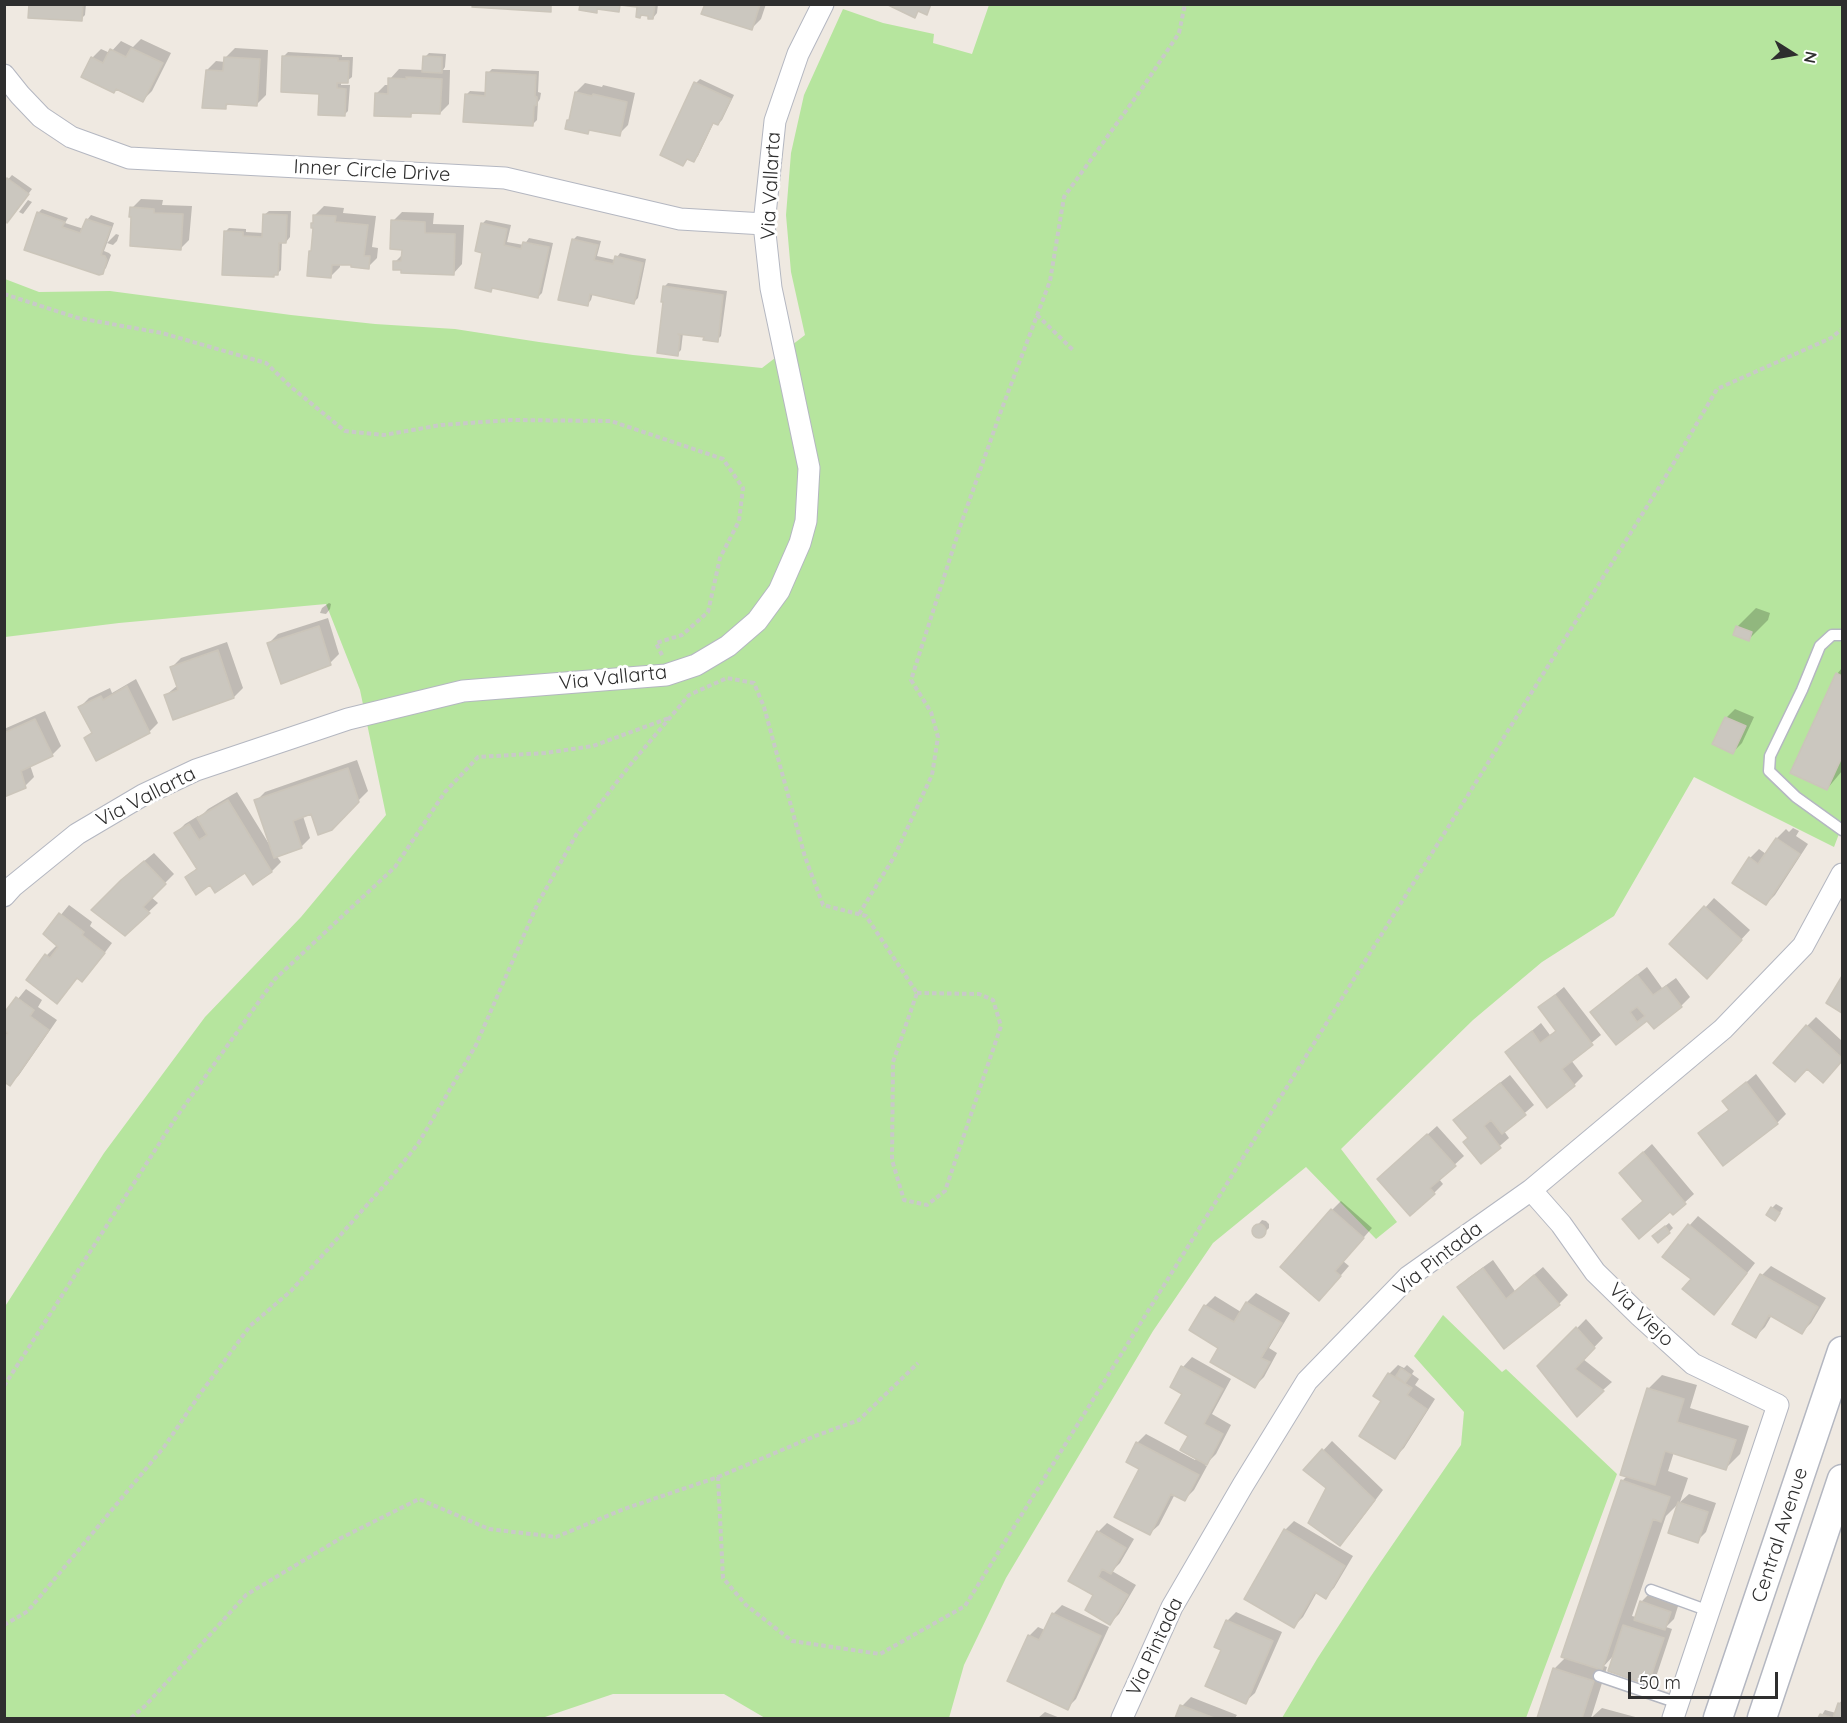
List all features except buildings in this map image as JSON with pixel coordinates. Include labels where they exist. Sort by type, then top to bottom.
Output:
[{"type":"main road","name":"Central Avenue","points":[[1718,1719],[1842,1351]]},
{"type":"main road","name":"Central Avenue","points":[[1762,1719],[1842,1479]]},
{"type":"street","name":"Via Vallarta","points":[[7,887],[77,834],[143,795],[196,770],[348,718],[463,691],[672,673],[696,665],[728,646],[757,621],[779,591],[800,543],[806,521],[809,468],[771,288],[764,224],[775,121],[798,54],[823,4]]},
{"type":"street","name":"Inner Circle Drive","points":[[4,75],[41,117],[71,137],[129,158],[505,178],[680,219],[764,224]]},
{"type":"street","name":"Via Pintada","points":[[1122,1719],[1172,1606],[1307,1381],[1408,1277],[1531,1190],[1723,1029],[1803,945],[1842,874]]},
{"type":"street","name":"Via Viejo","points":[[1531,1190],[1561,1224],[1595,1272],[1693,1364],[1778,1405],[1709,1611]]},
{"type":"street","points":[[1676,1711],[1709,1611]]},
{"type":"lane","points":[[1842,635],[1832,635],[1820,646],[1802,690],[1770,756],[1769,771],[1796,797],[1842,830]]},
{"type":"lane","points":[[1651,1590],[1709,1611]]},
{"type":"lane","points":[[1599,1676],[1676,1711]]},
{"type":"path","points":[[859,914],[894,857],[932,775],[938,737],[930,711],[911,680],[961,524],[1050,282],[1064,197],[1179,33],[1185,4]]},
{"type":"path","points":[[4,294],[78,318],[162,333],[266,363],[291,387],[345,431],[384,435],[441,425],[511,420],[611,421],[723,459],[742,488],[739,521],[720,558],[708,612],[682,634],[656,643],[686,699]]},
{"type":"path","points":[[1037,315],[1073,350]]},
{"type":"path","points":[[718,1477],[723,1578],[746,1605],[792,1641],[880,1654],[965,1606],[1669,471],[1717,389],[1831,338],[1842,329]]},
{"type":"path","points":[[4,1625],[28,1611],[165,1447],[200,1394],[250,1326],[291,1291],[418,1144],[476,1045],[537,905],[576,835],[630,765],[689,696],[727,678],[754,683],[764,707],[804,857],[823,905],[866,916],[917,993]]},
{"type":"path","points":[[4,1386],[175,1119],[275,979],[394,867],[444,792],[478,757],[545,753],[593,746],[669,718]]},
{"type":"path","points":[[917,993],[979,994],[993,1000],[1001,1026],[945,1191],[927,1205],[904,1200],[892,1160],[893,1062],[917,993]]},
{"type":"path","points":[[131,1719],[246,1594],[341,1538],[419,1499],[489,1529],[556,1537],[624,1509],[718,1477],[859,1420],[918,1363]]},
{"type":"green space","points":[[989,5],[1842,5],[1842,826],[1834,847],[1694,777],[1614,916],[1542,962],[1473,1020],[1341,1149],[1397,1222],[1376,1239],[1306,1167],[1213,1243],[1153,1331],[1006,1578],[964,1665],[949,1718],[765,1718],[724,1694],[613,1694],[542,1718],[5,1718],[4,1308],[104,1153],[205,1017],[301,917],[386,815],[360,690],[326,604],[119,623],[5,637],[5,279],[39,292],[110,291],[291,315],[375,324],[455,329],[633,355],[762,368],[805,335],[791,272],[786,215],[791,153],[804,95],[843,9],[883,23],[934,34],[933,43],[972,54]]},
{"type":"green space","points":[[1443,1315],[1502,1372],[1506,1369],[1617,1474],[1526,1718],[1282,1718],[1371,1576],[1461,1445],[1464,1412],[1414,1356]]}]
